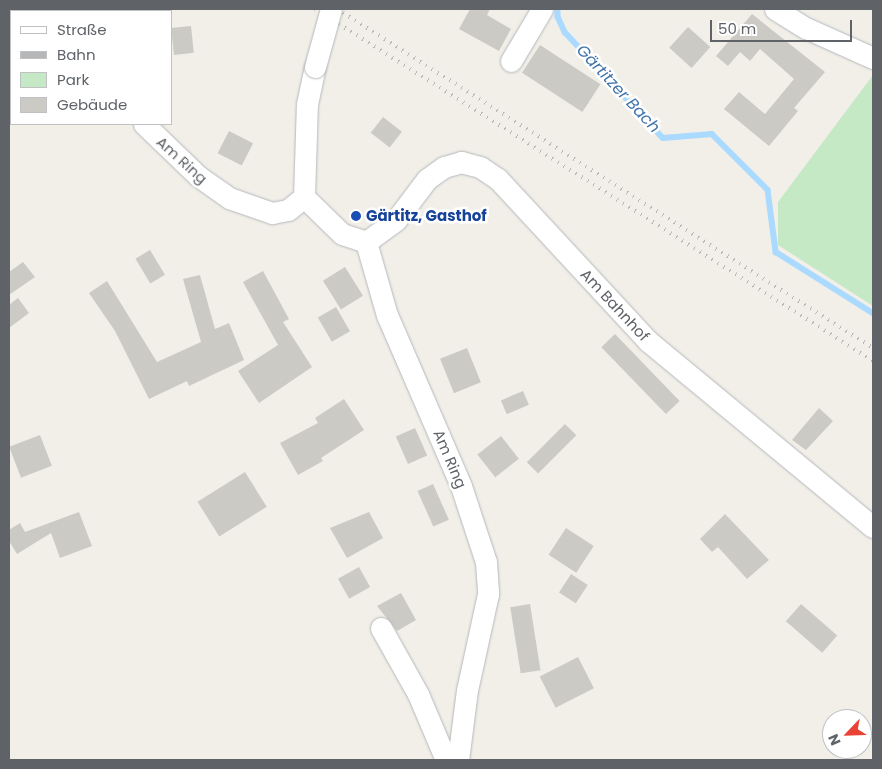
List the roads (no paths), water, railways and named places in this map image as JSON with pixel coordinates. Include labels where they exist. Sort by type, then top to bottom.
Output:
[{"type":"street","points":[[331,9],[307,104],[304,197],[342,234],[366,242]]},
{"type":"street","points":[[511,61],[542,9]]},
{"type":"street","points":[[775,9],[814,32],[873,58]]},
{"type":"street","name":"Am Ring","points":[[145,125],[198,176],[229,198],[272,213],[288,210],[304,197]]},
{"type":"street","name":"Am Bahnhof","points":[[366,242],[396,220],[427,179],[444,166],[460,162],[480,167],[498,179],[648,341],[873,527]]},
{"type":"street","name":"Am Ring","points":[[366,242],[387,315],[461,486],[486,562],[487,602],[467,690],[458,760]]},
{"type":"street","points":[[381,628],[418,694],[446,760]]},
{"type":"waterway","name":"Gärtitzer Bach","points":[[558,9],[558,17],[565,32],[663,138],[712,134],[768,190],[776,252],[873,313]]},
{"type":"railway","points":[[315,9],[873,361]]},
{"type":"railway","points":[[337,9],[873,348]]},
{"type":"place","name":"Gärtitz, Gasthof","points":[[356,216]]}]
